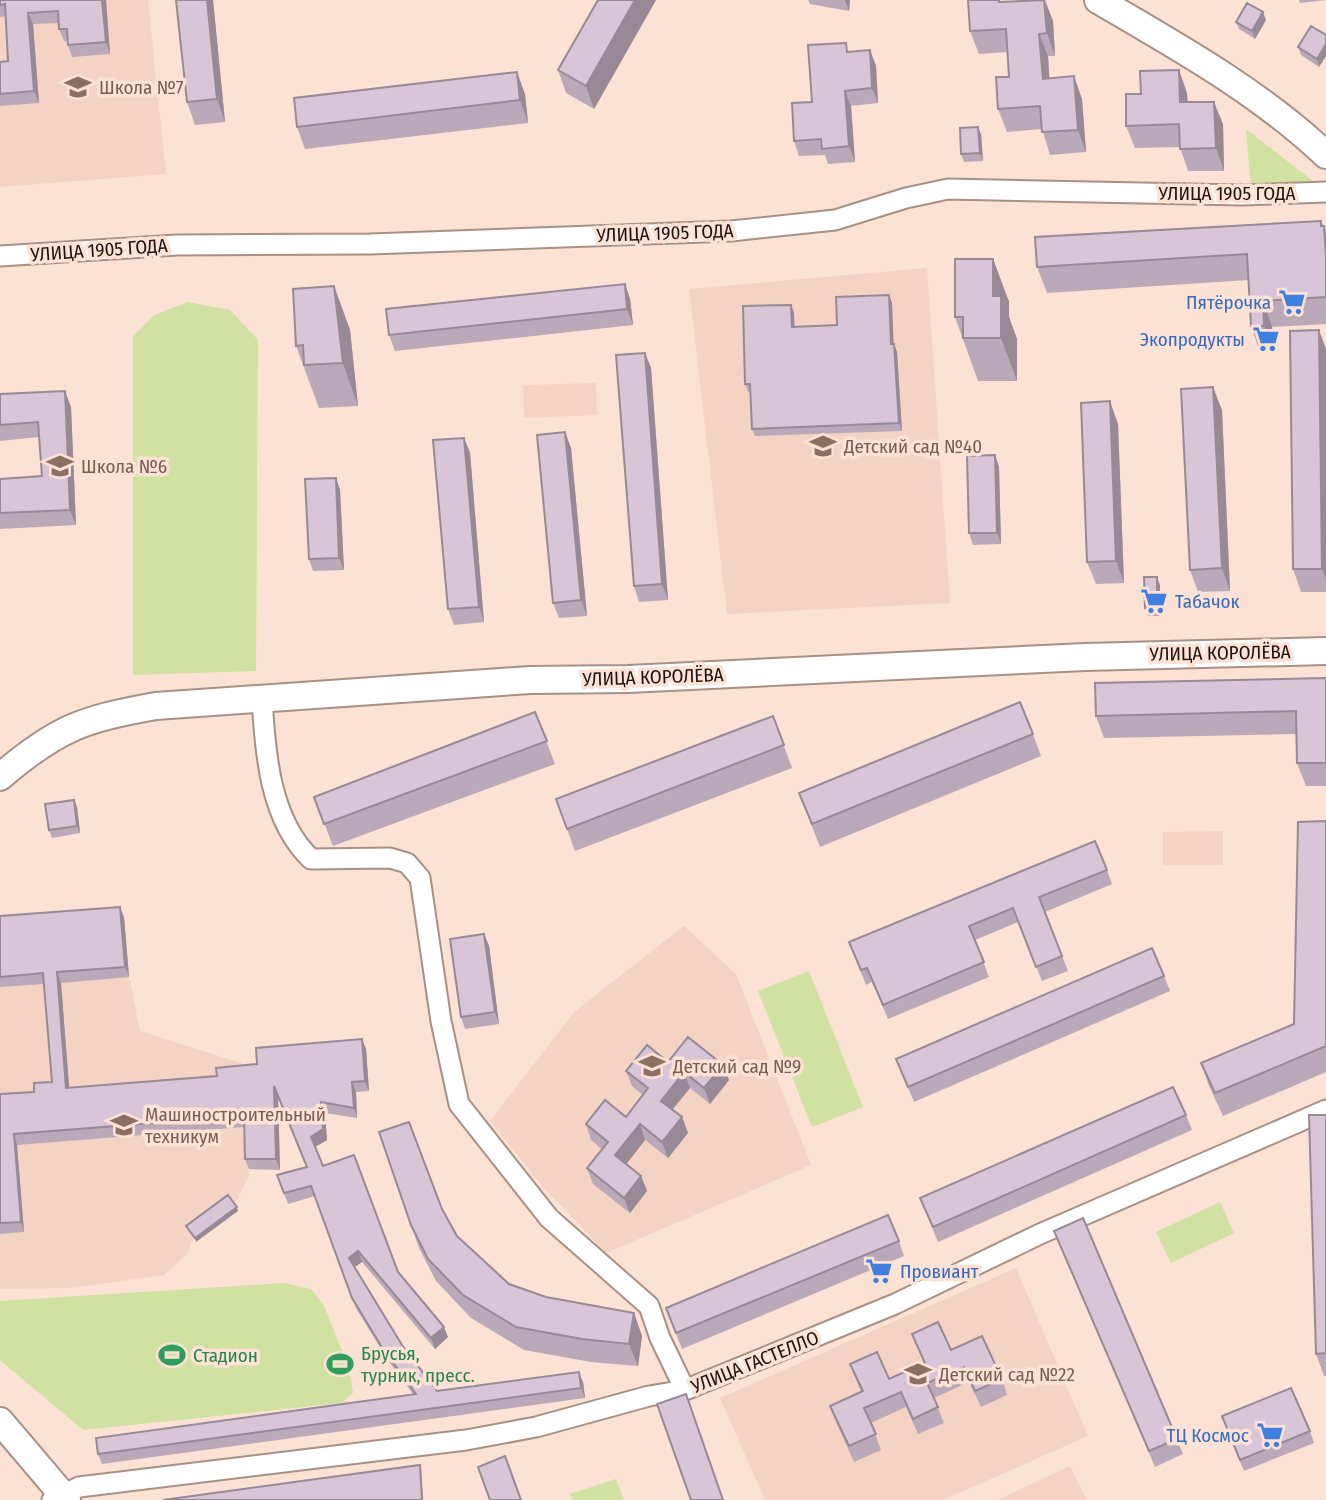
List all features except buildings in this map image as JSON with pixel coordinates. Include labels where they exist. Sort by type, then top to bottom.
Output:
[{"type":"main road","points":[[1098,0],[1217,70],[1275,109],[1326,155]]},
{"type":"main road","name":"УЛИЦА КОРОЛЁВА","points":[[0,777],[31,750],[67,729],[96,717],[156,706],[530,680],[628,680],[1085,657],[1326,651]]},
{"type":"main road","points":[[0,1421],[60,1498]]},
{"type":"street","name":"УЛИЦА 1905 ГОДА","points":[[0,256],[177,245],[370,244],[731,231],[835,220],[906,198],[948,189],[1242,195],[1326,192]]},
{"type":"street","points":[[262,698],[279,814],[293,842],[311,859],[390,858],[407,863],[420,878],[441,1021],[459,1104],[549,1218],[649,1306],[660,1338],[685,1390]]},
{"type":"street","name":"УЛИЦА ГАСТЕЛЛО","points":[[60,1498],[79,1487],[466,1440],[536,1427],[649,1396],[685,1390],[895,1304],[1040,1234],[1326,1110]]},
{"type":"shaded area","name":"Школа №7","points":[[0,0],[148,0],[166,174],[0,187]]},
{"type":"shaded area","name":"Детский сад №40","points":[[927,268],[950,603],[727,614],[689,289]]},
{"type":"shaded area","points":[[596,383],[597,415],[524,418],[523,385]]},
{"type":"shaded area","points":[[1223,831],[1223,865],[1163,865],[1163,832]]},
{"type":"shaded area","name":"Машиностроительный техникум","points":[[124,917],[129,977],[140,1031],[241,1063],[247,1081],[249,1176],[237,1200],[195,1231],[188,1253],[164,1275],[73,1288],[0,1289],[0,927]]},
{"type":"shaded area","name":"Детский сад №9","points":[[684,926],[736,974],[811,1165],[606,1253],[542,1186],[490,1121],[574,1012]]},
{"type":"shaded area","name":"Детский сад №22","points":[[1016,1268],[1088,1436],[943,1500],[765,1500],[720,1398]]},
{"type":"shaded area","points":[[1070,1466],[1087,1500],[997,1500]]},
{"type":"green space","points":[[1246,129],[1318,185],[1251,187]]},
{"type":"green space","points":[[188,302],[230,310],[258,340],[256,671],[133,675],[133,336],[154,315]]},
{"type":"green space","points":[[809,971],[863,1107],[812,1127],[758,991]]},
{"type":"green space","points":[[1220,1202],[1234,1233],[1171,1263],[1156,1232]]},
{"type":"green space","name":"Стадион","points":[[284,1283],[311,1289],[324,1306],[343,1353],[346,1353],[353,1393],[342,1403],[83,1430],[0,1360],[0,1301]]},
{"type":"green space","points":[[616,1479],[624,1500],[573,1500],[570,1494]]},
{"type":"place","name":"Школа №7","points":[[78,87]]},
{"type":"place","name":"Пятёрочка","points":[[1292,302]]},
{"type":"place","name":"Экопродукты","points":[[1266,339]]},
{"type":"place","name":"Детский сад №40","points":[[823,446]]},
{"type":"place","name":"Школа №6","points":[[60,466]]},
{"type":"place","name":"Табачок","points":[[1154,601]]},
{"type":"place","name":"Детский сад №9","points":[[652,1066]]},
{"type":"place","name":"Машиностроительный техникум","points":[[124,1125]]},
{"type":"place","name":"Провиант","points":[[879,1271]]},
{"type":"place","name":"Стадион","points":[[172,1355]]},
{"type":"place","name":"Брусья, турник, пресс.","points":[[340,1364]]},
{"type":"place","name":"Детский сад №22","points":[[918,1374]]},
{"type":"place","name":"ТЦ Космос","points":[[1270,1435]]}]
